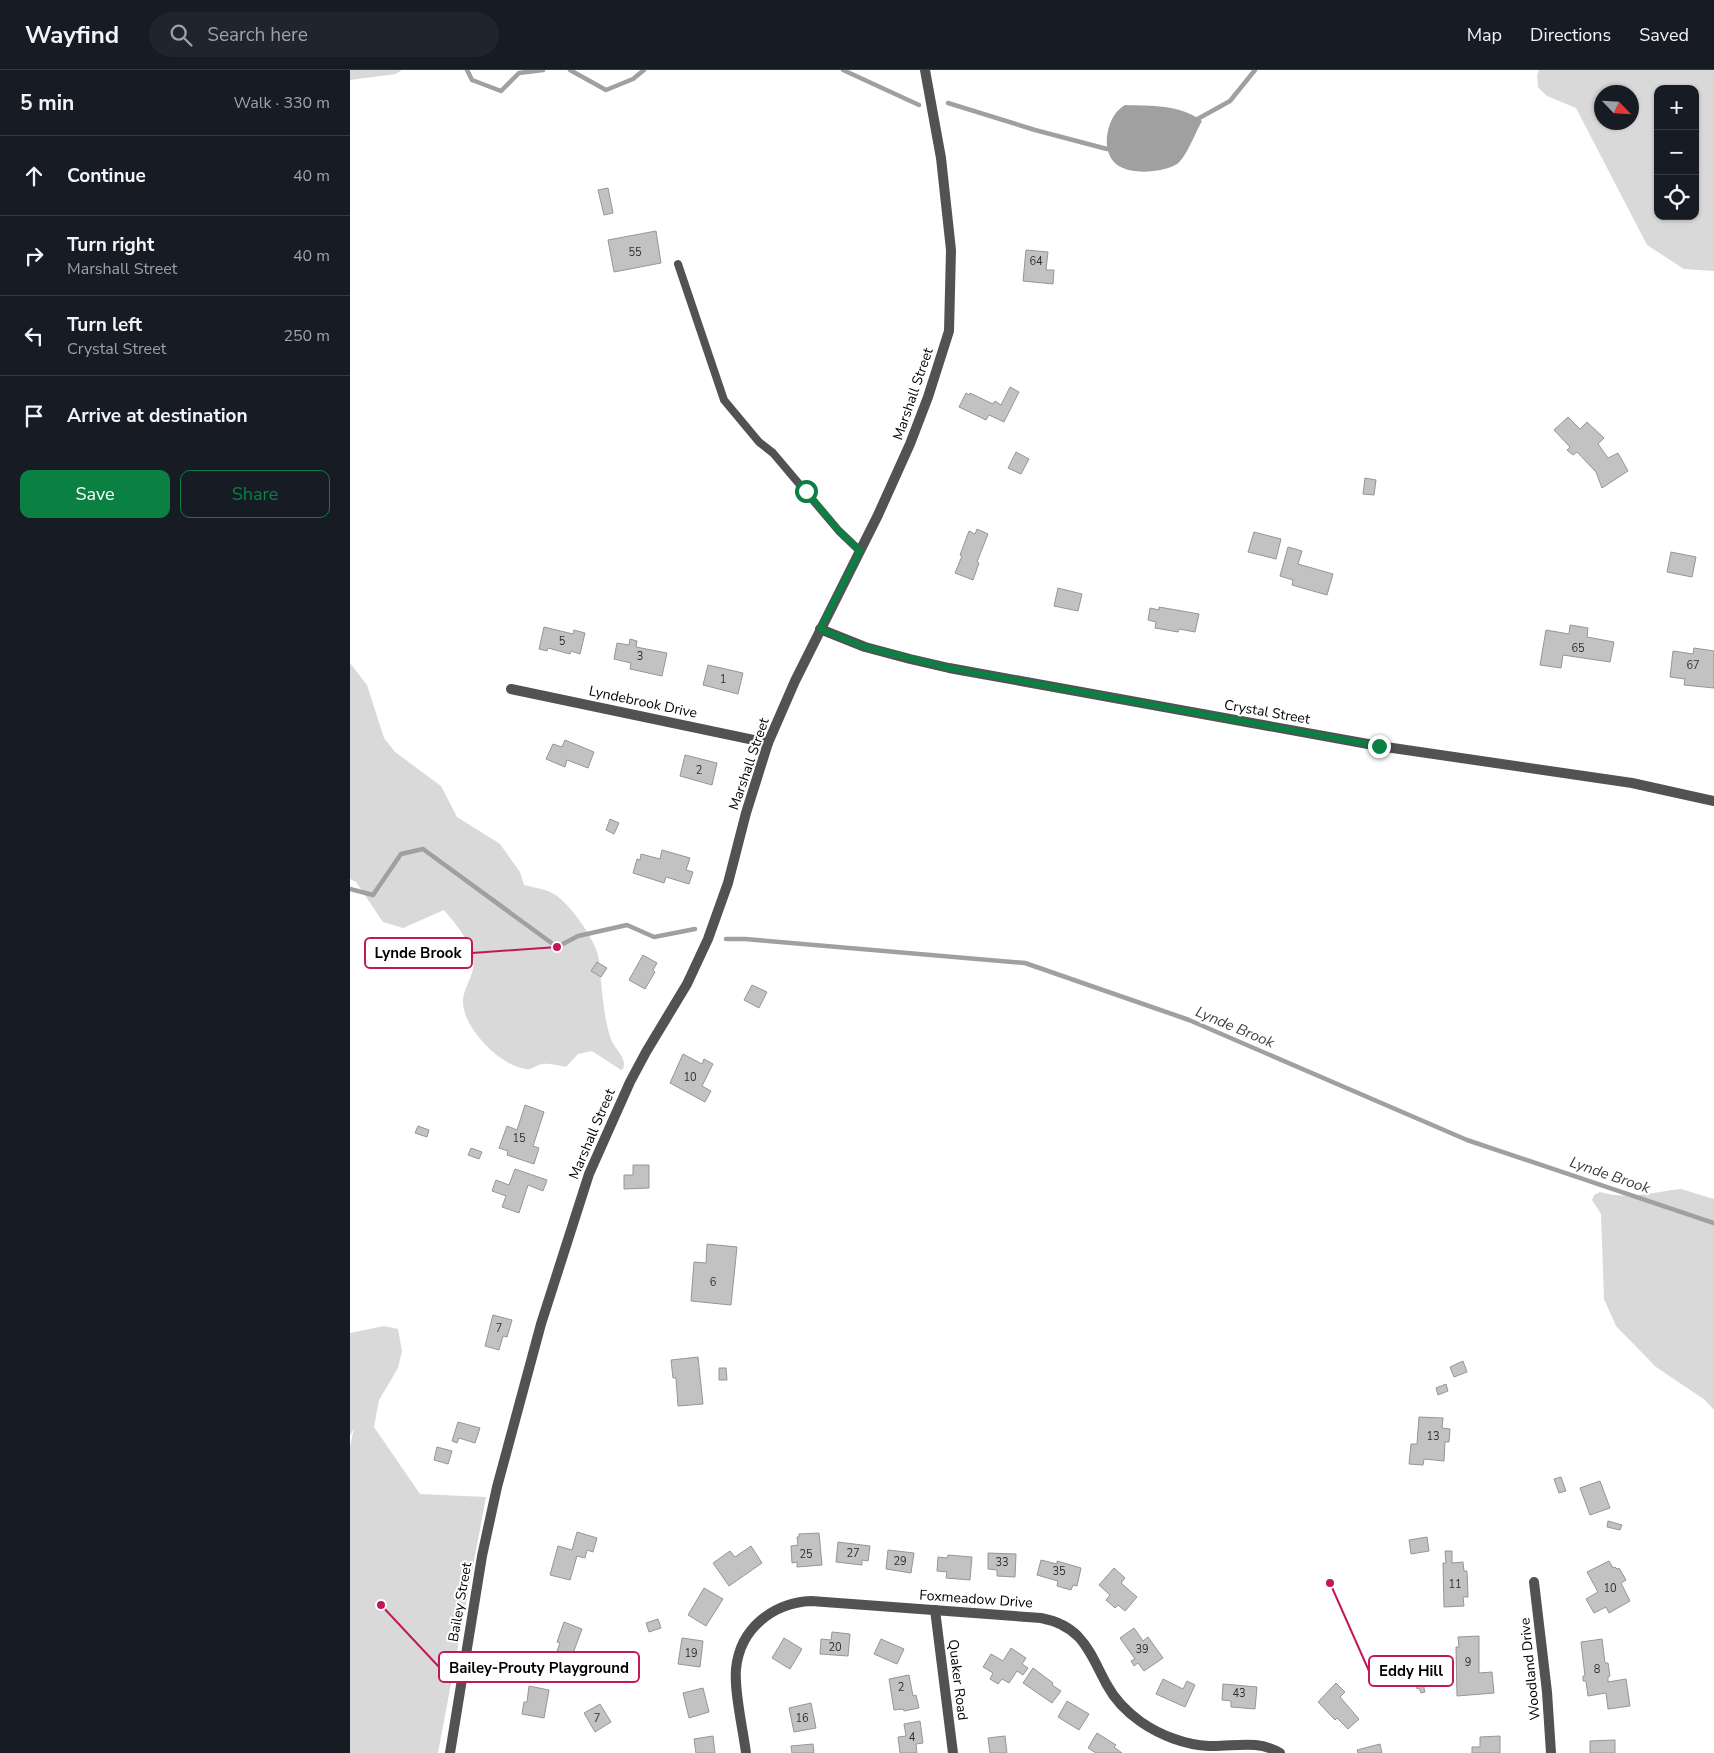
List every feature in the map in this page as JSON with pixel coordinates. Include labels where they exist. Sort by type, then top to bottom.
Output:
[{"type":"street","name":"Marshall Street","points":[[505,1458],[541,1324],[589,1174],[630,1082],[687,984],[708,939],[728,883],[746,813],[768,743],[794,681],[860,551],[910,444],[928,397],[948,331],[951,292],[951,250],[941,158],[925,70]]},
{"type":"street","name":"Crystal Street","points":[[820,629],[865,647],[949,668],[1379,746],[1632,783],[1714,801]]},
{"type":"street","name":"Lyndebrook Drive","points":[[511,689],[768,743]]},
{"type":"street","name":"Bailey Street","points":[[450,1753],[482,1556],[505,1458]]},
{"type":"street","name":"Woodland Drive","points":[[1534,1582],[1547,1692],[1551,1753]]},
{"type":"street","name":"Foxmeadow Drive","points":[[746,1753],[736,1682],[737,1659],[741,1648],[749,1633],[769,1613],[789,1604],[812,1601],[1041,1618],[1060,1623],[1083,1641],[1117,1700],[1128,1712],[1155,1730],[1169,1737],[1198,1745],[1255,1744],[1272,1748],[1280,1753]]},
{"type":"street","name":"Quaker Road","points":[[935,1610],[953,1753]]},
{"type":"lane","points":[[678,264],[724,400],[759,442],[773,453],[839,531],[860,551]]},
{"type":"shaded area","points":[[350,70],[402,70],[396,74],[350,80]]},
{"type":"shaded area","points":[[1539,70],[1714,70],[1714,271],[1684,269],[1647,245],[1576,108],[1547,96],[1538,87],[1537,75]]},
{"type":"shaded area","points":[[1125,105],[1175,109],[1193,115],[1202,121],[1187,150],[1177,164],[1145,172],[1127,169],[1114,162],[1107,148],[1108,131],[1114,116]]},
{"type":"shaded area","points":[[350,663],[367,685],[384,738],[395,752],[441,786],[457,817],[500,844],[520,872],[524,885],[546,890],[553,894],[569,907],[581,923],[592,940],[598,955],[607,1026],[613,1043],[624,1061],[623,1069],[621,1070],[592,1051],[578,1054],[566,1067],[541,1064],[531,1069],[526,1069],[505,1061],[484,1043],[468,1021],[463,1000],[473,970],[473,959],[466,939],[444,910],[403,928],[383,922],[356,882],[350,879]]},
{"type":"shaded area","points":[[1681,1189],[1714,1199],[1714,1410],[1705,1400],[1656,1367],[1616,1326],[1604,1299],[1601,1214],[1592,1200],[1594,1195],[1600,1192],[1630,1195]]},
{"type":"shaded area","points":[[384,1326],[398,1329],[402,1351],[398,1368],[379,1400],[374,1427],[420,1494],[486,1497],[438,1753],[350,1753],[350,1446],[354,1428],[350,1436],[350,1333]]},
{"type":"building","points":[[608,188],[613,213],[604,215],[598,190]]},
{"type":"building","points":[[656,231],[661,263],[614,272],[608,240]]},
{"type":"building","points":[[1026,250],[1048,252],[1046,270],[1054,270],[1053,284],[1023,281]]},
{"type":"building","points":[[1010,387],[1019,392],[1004,422],[989,415],[986,420],[959,407],[966,393],[969,395],[970,393],[993,404],[995,401],[1001,405]]},
{"type":"building","points":[[1568,417],[1580,429],[1587,422],[1604,438],[1598,444],[1608,458],[1618,453],[1628,471],[1602,488],[1596,472],[1577,452],[1573,455],[1567,450],[1570,447],[1554,430]]},
{"type":"building","points":[[1016,452],[1029,459],[1021,474],[1008,468]]},
{"type":"building","points":[[1365,478],[1376,480],[1374,495],[1363,494]]},
{"type":"building","points":[[977,529],[988,534],[977,562],[979,563],[973,580],[955,573],[969,531],[975,534]]},
{"type":"building","points":[[1254,532],[1281,539],[1276,559],[1248,552]]},
{"type":"building","points":[[1288,547],[1302,551],[1298,564],[1333,574],[1327,595],[1292,585],[1293,580],[1280,576]]},
{"type":"building","points":[[1671,552],[1696,557],[1692,577],[1667,572]]},
{"type":"building","points":[[1058,588],[1082,594],[1078,611],[1054,606]]},
{"type":"building","points":[[1159,607],[1199,614],[1195,632],[1179,629],[1178,632],[1155,628],[1156,622],[1148,620],[1150,608],[1159,610]]},
{"type":"building","points":[[1570,625],[1588,628],[1587,637],[1614,642],[1610,662],[1563,655],[1561,668],[1540,665],[1546,630],[1569,634]]},
{"type":"building","points":[[544,627],[573,634],[574,630],[585,633],[580,654],[571,651],[570,654],[548,648],[547,651],[539,649]]},
{"type":"building","points":[[630,639],[637,641],[636,647],[667,653],[662,676],[630,669],[631,663],[614,659],[617,643],[629,645]]},
{"type":"building","points":[[1694,648],[1714,651],[1714,688],[1684,685],[1685,679],[1670,677],[1673,651],[1693,654]]},
{"type":"building","points":[[708,665],[743,673],[738,694],[703,685]]},
{"type":"building","points":[[565,740],[594,752],[588,768],[567,760],[565,767],[546,759],[553,744],[562,747]]},
{"type":"building","points":[[685,755],[717,763],[712,785],[680,776]]},
{"type":"building","points":[[610,819],[619,823],[614,834],[606,830]]},
{"type":"building","points":[[662,850],[690,858],[686,870],[693,872],[689,884],[666,877],[664,883],[633,873],[637,859],[640,860],[641,854],[660,859]]},
{"type":"building","points":[[643,955],[657,963],[653,970],[655,972],[645,989],[629,980]]},
{"type":"building","points":[[597,962],[607,968],[601,977],[591,971]]},
{"type":"building","points":[[752,985],[767,992],[759,1008],[744,1000]]},
{"type":"building","points":[[683,1054],[702,1064],[704,1059],[713,1064],[702,1086],[711,1091],[705,1102],[670,1083]]},
{"type":"building","points":[[525,1105],[544,1112],[533,1146],[539,1148],[534,1164],[507,1155],[508,1151],[499,1148],[507,1126],[517,1130]]},
{"type":"building","points":[[418,1126],[429,1130],[427,1137],[415,1133]]},
{"type":"building","points":[[471,1148],[482,1152],[479,1159],[468,1155]]},
{"type":"building","points":[[633,1165],[649,1165],[649,1188],[624,1189],[624,1175],[633,1175]]},
{"type":"building","points":[[515,1169],[547,1180],[543,1191],[528,1185],[519,1213],[502,1207],[506,1196],[492,1191],[496,1180],[509,1185]]},
{"type":"building","points":[[707,1244],[737,1247],[731,1305],[691,1301],[694,1262],[706,1263]]},
{"type":"building","points":[[493,1315],[512,1320],[507,1337],[503,1336],[499,1350],[485,1346]]},
{"type":"building","points":[[698,1357],[703,1404],[678,1406],[676,1378],[673,1378],[671,1360]]},
{"type":"building","points":[[1463,1361],[1467,1372],[1454,1377],[1450,1367]]},
{"type":"building","points":[[719,1368],[726,1368],[727,1380],[719,1380]]},
{"type":"building","points":[[1446,1384],[1448,1391],[1438,1395],[1436,1388]]},
{"type":"building","points":[[1419,1417],[1443,1418],[1442,1428],[1450,1429],[1449,1442],[1445,1442],[1444,1461],[1424,1459],[1423,1465],[1409,1464],[1411,1444],[1417,1444]]},
{"type":"building","points":[[458,1422],[480,1428],[475,1443],[459,1438],[457,1443],[452,1441]]},
{"type":"building","points":[[437,1447],[452,1451],[448,1464],[434,1460]]},
{"type":"building","points":[[1561,1477],[1566,1491],[1559,1493],[1554,1479]]},
{"type":"building","points":[[1600,1481],[1610,1508],[1590,1515],[1580,1488]]},
{"type":"building","points":[[1608,1521],[1622,1525],[1620,1530],[1607,1527]]},
{"type":"building","points":[[577,1532],[597,1538],[593,1552],[587,1550],[585,1558],[577,1556],[570,1580],[550,1575],[558,1546],[572,1550]]},
{"type":"building","points":[[819,1533],[822,1565],[797,1567],[797,1562],[792,1563],[791,1546],[798,1545],[797,1537],[799,1537],[799,1534]]},
{"type":"building","points":[[1427,1537],[1429,1551],[1411,1554],[1409,1540]]},
{"type":"building","points":[[838,1542],[870,1546],[868,1561],[862,1560],[862,1565],[836,1562]]},
{"type":"building","points":[[751,1546],[762,1563],[729,1586],[713,1563],[730,1551],[735,1557]]},
{"type":"building","points":[[888,1550],[914,1553],[911,1573],[886,1569]]},
{"type":"building","points":[[1445,1551],[1452,1551],[1452,1563],[1463,1562],[1464,1571],[1467,1571],[1468,1597],[1463,1597],[1464,1606],[1444,1607],[1443,1563],[1446,1563]]},
{"type":"building","points":[[988,1553],[1016,1554],[1015,1577],[997,1576],[997,1570],[988,1569]]},
{"type":"building","points":[[948,1555],[972,1557],[970,1580],[946,1578],[947,1572],[937,1571],[938,1557],[947,1558]]},
{"type":"building","points":[[1041,1560],[1057,1564],[1057,1561],[1081,1568],[1077,1586],[1073,1585],[1071,1590],[1057,1586],[1058,1581],[1037,1575]]},
{"type":"building","points":[[1609,1561],[1613,1568],[1619,1568],[1626,1580],[1621,1583],[1630,1601],[1609,1613],[1606,1607],[1594,1613],[1586,1599],[1598,1592],[1587,1572]]},
{"type":"building","points":[[1114,1568],[1125,1578],[1121,1583],[1137,1597],[1125,1611],[1118,1605],[1115,1608],[1106,1600],[1110,1595],[1099,1585]]},
{"type":"building","points":[[704,1588],[723,1599],[706,1626],[688,1615]]},
{"type":"building","points":[[658,1619],[661,1628],[649,1632],[646,1623]]},
{"type":"building","points":[[564,1622],[582,1629],[571,1659],[556,1654],[560,1643],[557,1642]]},
{"type":"building","points":[[1134,1628],[1143,1641],[1148,1637],[1163,1658],[1144,1671],[1138,1663],[1134,1666],[1131,1661],[1135,1659],[1120,1638]]},
{"type":"building","points":[[832,1632],[850,1634],[848,1656],[820,1654],[821,1639],[831,1640]]},
{"type":"building","points":[[1479,1636],[1479,1673],[1492,1672],[1494,1693],[1457,1696],[1456,1647],[1459,1647],[1458,1637]]},
{"type":"building","points":[[682,1638],[703,1641],[700,1667],[678,1664]]},
{"type":"building","points":[[784,1638],[802,1649],[790,1669],[772,1658]]},
{"type":"building","points":[[881,1639],[904,1649],[897,1664],[874,1654]]},
{"type":"building","points":[[1602,1639],[1605,1663],[1608,1663],[1610,1676],[1608,1677],[1608,1682],[1626,1679],[1630,1706],[1608,1709],[1606,1693],[1588,1696],[1586,1681],[1583,1681],[1583,1676],[1585,1676],[1581,1642]]},
{"type":"building","points":[[1011,1648],[1026,1658],[1022,1664],[1028,1668],[1023,1675],[1017,1671],[1009,1683],[1002,1679],[998,1684],[990,1679],[993,1673],[983,1667],[991,1654],[1003,1661]]},
{"type":"building","points":[[1033,1668],[1061,1691],[1052,1703],[1023,1683]]},
{"type":"building","points":[[909,1675],[913,1696],[916,1695],[919,1708],[904,1711],[903,1709],[894,1710],[889,1679]]},
{"type":"building","points":[[1163,1679],[1183,1689],[1187,1681],[1195,1685],[1185,1707],[1156,1694]]},
{"type":"building","points":[[1422,1680],[1425,1692],[1421,1693],[1419,1688],[1417,1689],[1415,1682]]},
{"type":"building","points":[[1336,1683],[1345,1692],[1340,1697],[1359,1719],[1348,1729],[1337,1718],[1335,1720],[1318,1702]]},
{"type":"building","points":[[1223,1684],[1257,1687],[1255,1709],[1231,1707],[1231,1701],[1222,1700]]},
{"type":"building","points":[[529,1686],[549,1690],[544,1718],[522,1714],[524,1702],[527,1702]]},
{"type":"building","points":[[703,1688],[709,1712],[689,1718],[683,1693]]},
{"type":"building","points":[[1067,1701],[1089,1714],[1079,1730],[1058,1717]]},
{"type":"building","points":[[811,1703],[816,1728],[794,1732],[789,1708]]},
{"type":"building","points":[[600,1704],[611,1722],[595,1732],[584,1713]]},
{"type":"building","points":[[920,1721],[923,1743],[916,1744],[917,1753],[900,1753],[898,1737],[906,1736],[904,1724]]},
{"type":"building","points":[[1097,1733],[1116,1745],[1114,1747],[1122,1753],[1096,1753],[1088,1748]]},
{"type":"building","points":[[713,1736],[715,1753],[696,1753],[694,1739]]},
{"type":"building","points":[[1005,1736],[1007,1753],[990,1753],[988,1738]]},
{"type":"building","points":[[1500,1736],[1500,1753],[1472,1753],[1472,1747],[1480,1747],[1480,1737]]},
{"type":"building","points":[[1615,1740],[1615,1753],[1590,1753],[1590,1741]]},
{"type":"building","points":[[813,1744],[814,1753],[792,1753],[791,1746]]},
{"type":"building","points":[[1380,1744],[1382,1753],[1358,1753],[1357,1750]]},
{"type":"waterway","points":[[467,70],[472,80],[501,91],[519,73],[543,70]]},
{"type":"waterway","points":[[570,70],[606,90],[633,79],[644,70]]},
{"type":"waterway","points":[[843,70],[919,105]]},
{"type":"waterway","points":[[1194,121],[1230,101],[1255,70]]},
{"type":"waterway","points":[[948,103],[1035,130],[1107,149],[1113,147]]},
{"type":"waterway","name":"Lynde Brook","points":[[350,889],[373,895],[401,854],[423,849],[557,947],[578,936],[627,925],[654,937],[695,929]]},
{"type":"waterway","name":"Lynde Brook","points":[[726,939],[745,939],[1025,963],[1189,1020],[1467,1140],[1714,1223]]},
{"type":"place","name":"Lynde Brook","points":[[557,947]]},
{"type":"place","name":"Eddy Hill","points":[[1330,1583]]},
{"type":"place","name":"Bailey-Prouty Playground","points":[[381,1605]]},
{"type":"route","points":[[806,491],[839,531],[860,551],[820,629],[865,647],[949,668],[1379,746]]}]
